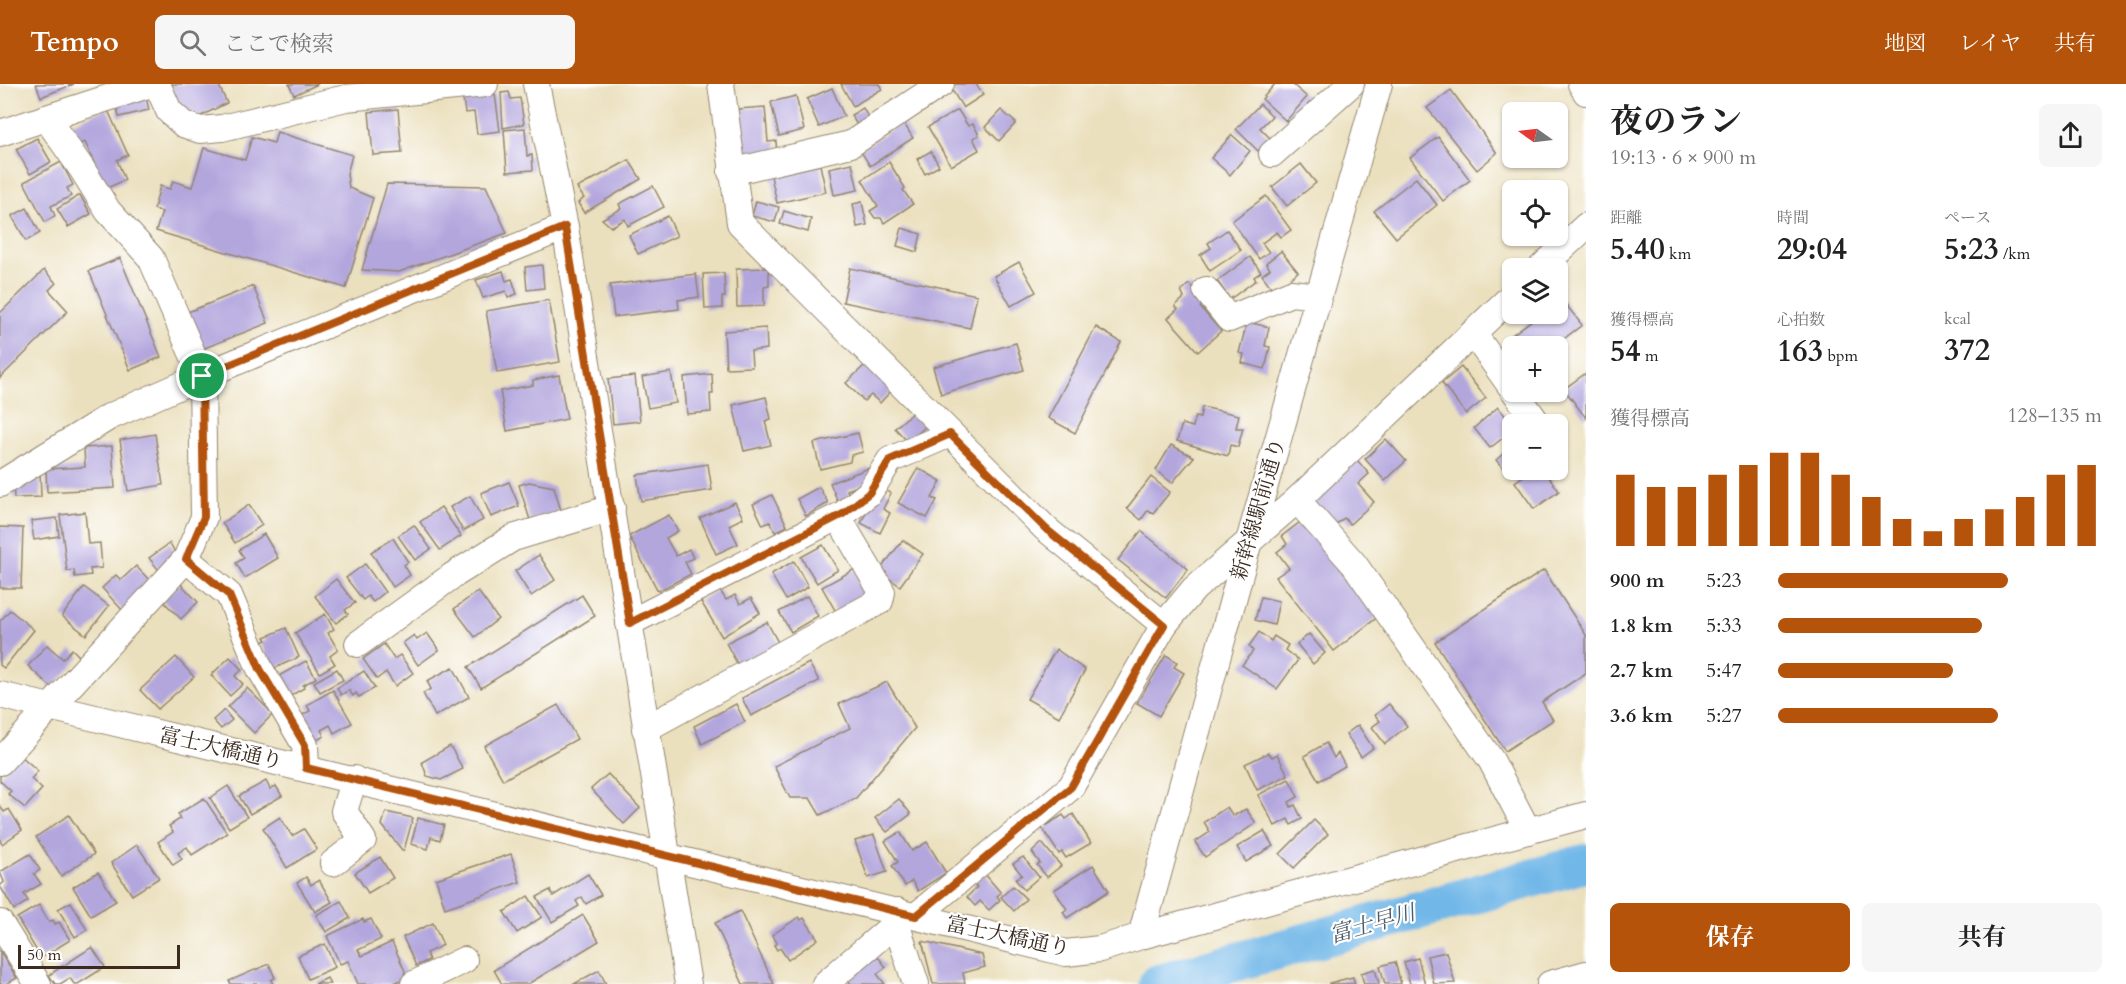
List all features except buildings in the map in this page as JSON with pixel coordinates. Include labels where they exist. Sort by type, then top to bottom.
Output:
[{"type":"street","points":[[0,133],[151,84]]},
{"type":"street","points":[[157,84],[169,111],[183,124],[200,130],[222,128],[346,98],[485,84]]},
{"type":"street","points":[[536,84],[565,227],[688,984]]},
{"type":"street","points":[[721,84],[731,172],[740,223],[1046,529],[1164,625]]},
{"type":"street","points":[[731,172],[851,144],[912,92],[941,84]]},
{"type":"street","points":[[1581,84],[1586,92]]},
{"type":"street","points":[[1272,154],[1365,86]]},
{"type":"street","name":"新幹線駅前通り","points":[[1141,936],[1318,296],[1365,86]]},
{"type":"street","points":[[0,762],[186,559],[204,517],[202,376],[151,258],[108,211],[47,119]]},
{"type":"street","points":[[1552,258],[1586,226]]},
{"type":"street","points":[[0,484],[109,417],[202,376],[565,227]]},
{"type":"street","points":[[1206,290],[1229,319],[1291,293],[1318,296]]},
{"type":"street","points":[[825,984],[904,917],[1071,787],[1164,625],[1194,589],[1248,545],[1297,500],[1502,305]]},
{"type":"street","points":[[1473,333],[1502,374]]},
{"type":"street","points":[[630,623],[838,517],[869,493],[890,460],[950,434]]},
{"type":"street","points":[[1297,500],[1354,564],[1491,760],[1528,831]]},
{"type":"street","points":[[358,644],[452,576],[513,538],[612,508]]},
{"type":"street","points":[[645,729],[880,601],[882,592],[838,517]]},
{"type":"street","points":[[186,559],[229,595],[260,669],[305,745],[306,768]]},
{"type":"street","name":"富士大橋通り","points":[[0,695],[354,779],[904,917],[1066,952],[1100,949],[1586,815]]},
{"type":"street","points":[[333,863],[363,840],[344,810],[354,779]]},
{"type":"street","points":[[904,917],[916,984]]},
{"type":"street","points":[[0,923],[38,984]]},
{"type":"street","points":[[414,984],[464,960]]},
{"type":"street","points":[[1550,984],[1586,974]]},
{"type":"waterway","name":"富士早川","points":[[1158,984],[1586,863]]},
{"type":"route","points":[[565,227],[630,623],[843,514],[869,493],[890,460],[950,434],[1046,529],[1164,625],[1071,787],[916,916],[306,768],[305,745],[260,669],[229,595],[186,559],[204,517],[202,376],[565,227]]}]
